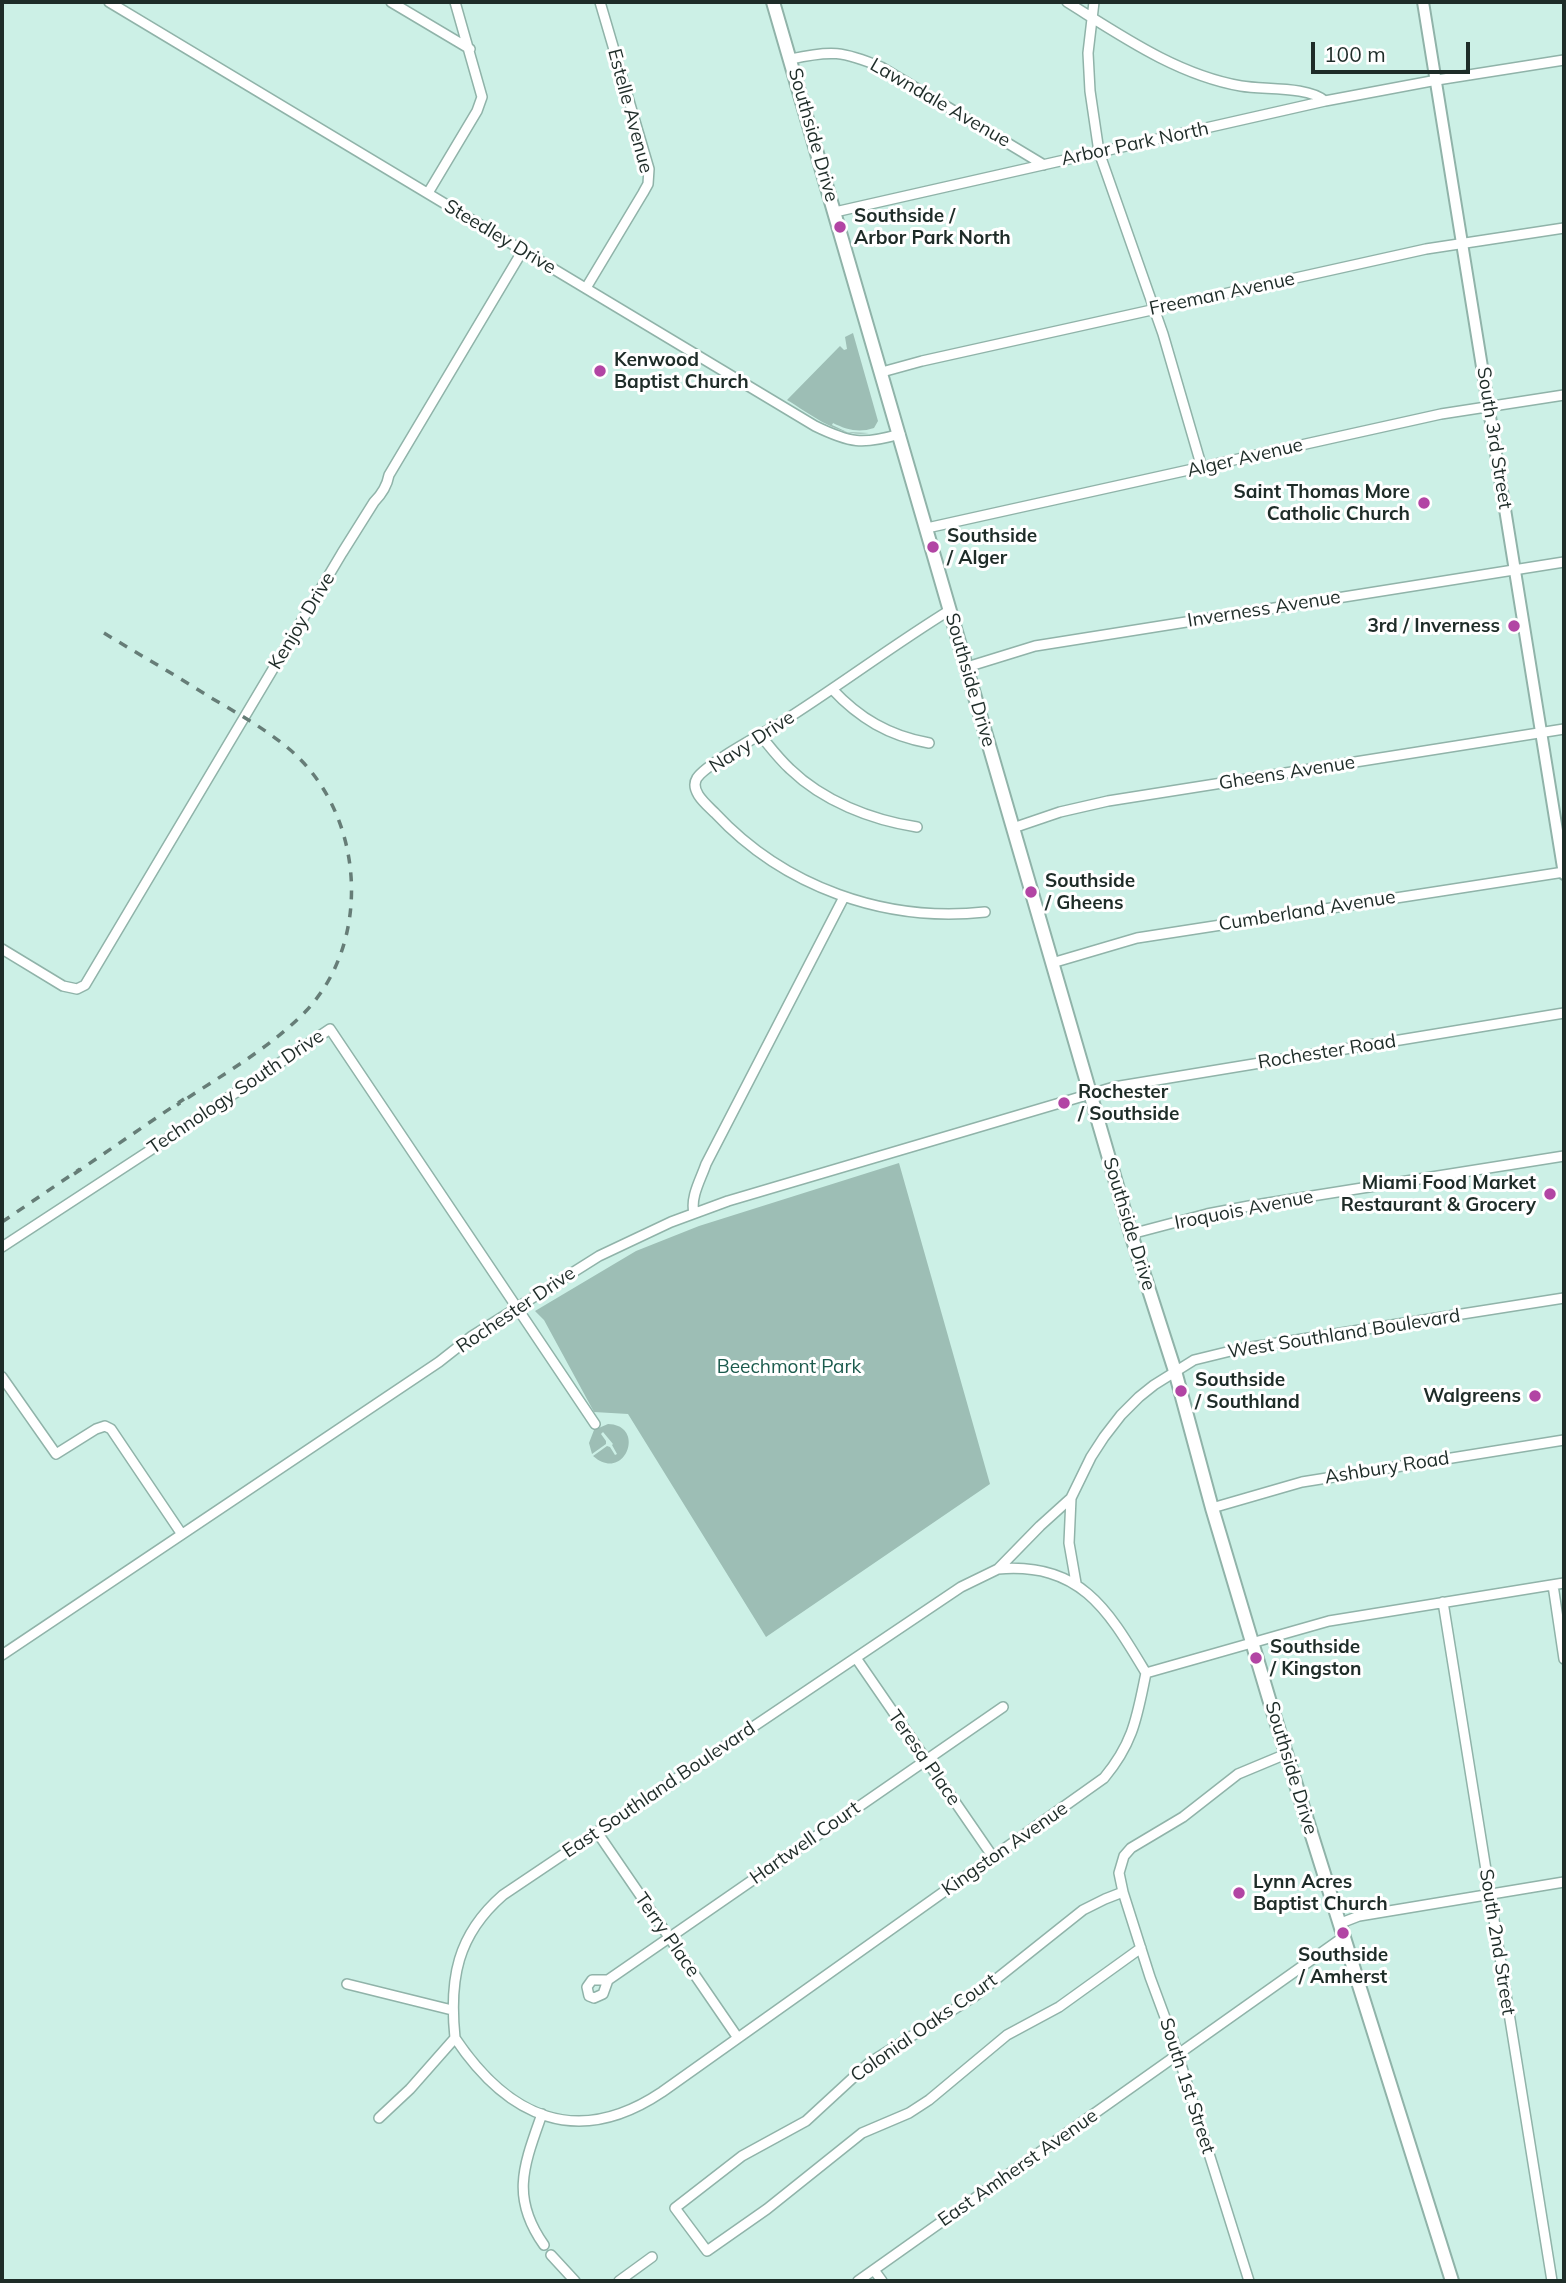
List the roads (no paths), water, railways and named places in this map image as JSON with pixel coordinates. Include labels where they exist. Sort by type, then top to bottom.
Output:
[{"type":"main road","name":"Southside Drive","points":[[773,2],[1131,1234],[1175,1371],[1252,1644],[1451,2281]]},
{"type":"street","name":"Steedley Drive","points":[[109,2],[815,426],[858,442],[878,441],[900,434]]},
{"type":"street","points":[[391,2],[470,49]]},
{"type":"street","points":[[428,193],[480,104],[481,90],[455,2]]},
{"type":"street","name":"Estelle Avenue","points":[[586,288],[643,193],[649,178],[649,169],[600,2]]},
{"type":"street","points":[[1067,2],[1145,49],[1191,71],[1240,86],[1312,93],[1325,101]]},
{"type":"street","points":[[1094,2],[1088,53],[1090,91],[1099,152],[1154,309],[1202,468]]},
{"type":"street","name":"South 3rd Street","points":[[1423,2],[1564,873]]},
{"type":"street","name":"Lawndale Avenue","points":[[791,59],[824,52],[858,57],[881,67],[1044,165]]},
{"type":"street","name":"Arbor Park North","points":[[835,212],[1325,101],[1564,60]]},
{"type":"street","name":"Freeman Avenue","points":[[882,372],[1426,249],[1564,228]]},
{"type":"street","name":"Kenjoy Drive","points":[[2,949],[63,986],[77,989],[85,985],[342,553],[381,495],[389,475],[523,250]]},
{"type":"street","name":"Alger Avenue","points":[[927,528],[1441,414],[1564,395]]},
{"type":"street","name":"Inverness Avenue","points":[[967,667],[1035,646],[1564,562]]},
{"type":"street","name":"Navy Drive","points":[[950,610],[761,736],[715,763],[698,777],[695,783],[699,797],[721,820],[758,852],[800,878],[844,897],[886,908],[931,914],[985,912]]},
{"type":"street","points":[[832,689],[850,709],[883,730],[929,743]]},
{"type":"street","name":"Gheens Avenue","points":[[1013,828],[1071,809],[1108,801],[1564,729]]},
{"type":"street","points":[[761,736],[788,767],[814,789],[861,813],[894,824],[917,827]]},
{"type":"street","name":"Cumberland Avenue","points":[[1052,963],[1137,938],[1564,873]]},
{"type":"street","points":[[694,1213],[692,1207],[706,1164],[844,897]]},
{"type":"street","name":"Rochester Road","points":[[1091,1094],[1114,1087],[1564,1013]]},
{"type":"street","name":"Technology South Drive","points":[[2,1247],[330,1029],[519,1308]]},
{"type":"street","name":"Rochester Drive","points":[[2,1655],[439,1362],[472,1336],[599,1256],[694,1213],[1091,1094]]},
{"type":"street","name":"Iroquois Avenue","points":[[1131,1234],[1249,1206],[1564,1156]]},
{"type":"street","name":"West Southland Boulevard","points":[[1034,1532],[1071,1498],[1091,1457],[1121,1415],[1154,1385],[1194,1360],[1239,1349],[1564,1298]]},
{"type":"street","points":[[519,1308],[595,1424]]},
{"type":"street","points":[[2,1377],[56,1454],[96,1429],[105,1426],[111,1429],[181,1533]]},
{"type":"street","name":"Ashbury Road","points":[[1212,1507],[1302,1482],[1564,1440]]},
{"type":"street","points":[[1071,1498],[1069,1543],[1076,1583]]},
{"type":"street","name":"East Southland Boulevard","points":[[455,2038],[452,2010],[456,1972],[462,1949],[477,1922],[503,1895],[961,1587],[998,1569],[1034,1532]]},
{"type":"street","points":[[998,1569],[1016,1568],[1051,1573],[1076,1583],[1119,1629],[1146,1672],[1329,1621],[1564,1583]]},
{"type":"street","points":[[1552,1585],[1564,1659]]},
{"type":"street","name":"South 2nd Street","points":[[1443,1602],[1552,2281]]},
{"type":"street","name":"Teresa Place","points":[[856,1658],[993,1857]]},
{"type":"street","name":"Kingston Avenue","points":[[455,2038],[468,2058],[503,2094],[527,2109],[571,2121],[616,2116],[645,2103],[1104,1777],[1115,1764],[1134,1727],[1146,1672]]},
{"type":"street","name":"Hartwell Court","points":[[608,1980],[1003,1707]]},
{"type":"street","points":[[1123,1892],[1119,1873],[1124,1856],[1131,1848],[1183,1817],[1238,1774],[1286,1754]]},
{"type":"street","name":"Terry Place","points":[[597,1832],[738,2038]]},
{"type":"street","points":[[1340,1923],[1359,1916],[1564,1882]]},
{"type":"street","name":"Colonial Oaks Court","points":[[1123,1892],[1083,1910],[975,1996],[869,2063],[806,2121],[742,2156],[675,2208],[707,2251],[767,2209],[862,2133],[909,2113],[929,2100],[1007,2035],[1059,2007],[1141,1948]]},
{"type":"street","name":"South 1st Street","points":[[1123,1892],[1249,2281]]},
{"type":"street","name":"East Amherst Avenue","points":[[858,2281],[1345,1937]]},
{"type":"street","points":[[347,1984],[452,2010]]},
{"type":"street","points":[[379,2118],[405,2095],[455,2038]]},
{"type":"street","points":[[542,2114],[525,2162],[522,2190],[530,2223],[544,2245]]},
{"type":"street","points":[[551,2255],[575,2281]]},
{"type":"street","points":[[619,2281],[652,2257]]},
{"type":"street","points":[[874,2270],[882,2281]]},
{"type":"railway","points":[[104,633],[252,722],[288,748],[313,774],[332,806],[345,840],[351,876],[350,913],[343,948],[328,982],[306,1011],[260,1050],[177,1105]]},
{"type":"railway","points":[[74,1174],[184,1099]]},
{"type":"railway","points":[[2,1222],[80,1169]]},
{"type":"place","name":"Southside / Arbor Park North","points":[[840,227]]},
{"type":"place","name":"Kenwood Baptist Church","points":[[600,371]]},
{"type":"place","name":"Saint Thomas More Catholic Church","points":[[1424,503]]},
{"type":"place","name":"Southside / Alger","points":[[933,547]]},
{"type":"place","name":"3rd / Inverness","points":[[1514,626]]},
{"type":"place","name":"Southside / Gheens","points":[[1031,892]]},
{"type":"place","name":"Rochester / Southside","points":[[1064,1103]]},
{"type":"place","name":"Miami Food Market Restaurant & Grocery","points":[[1550,1194]]},
{"type":"place","name":"Southside / Southland","points":[[1181,1391]]},
{"type":"place","name":"Walgreens","points":[[1535,1396]]},
{"type":"place","name":"Southside / Kingston","points":[[1256,1658]]},
{"type":"place","name":"Lynn Acres Baptist Church","points":[[1239,1893]]},
{"type":"place","name":"Southside / Amherst","points":[[1343,1933]]},
{"type":"park label","name":"Beechmont Park","points":[[789,1367]]}]
